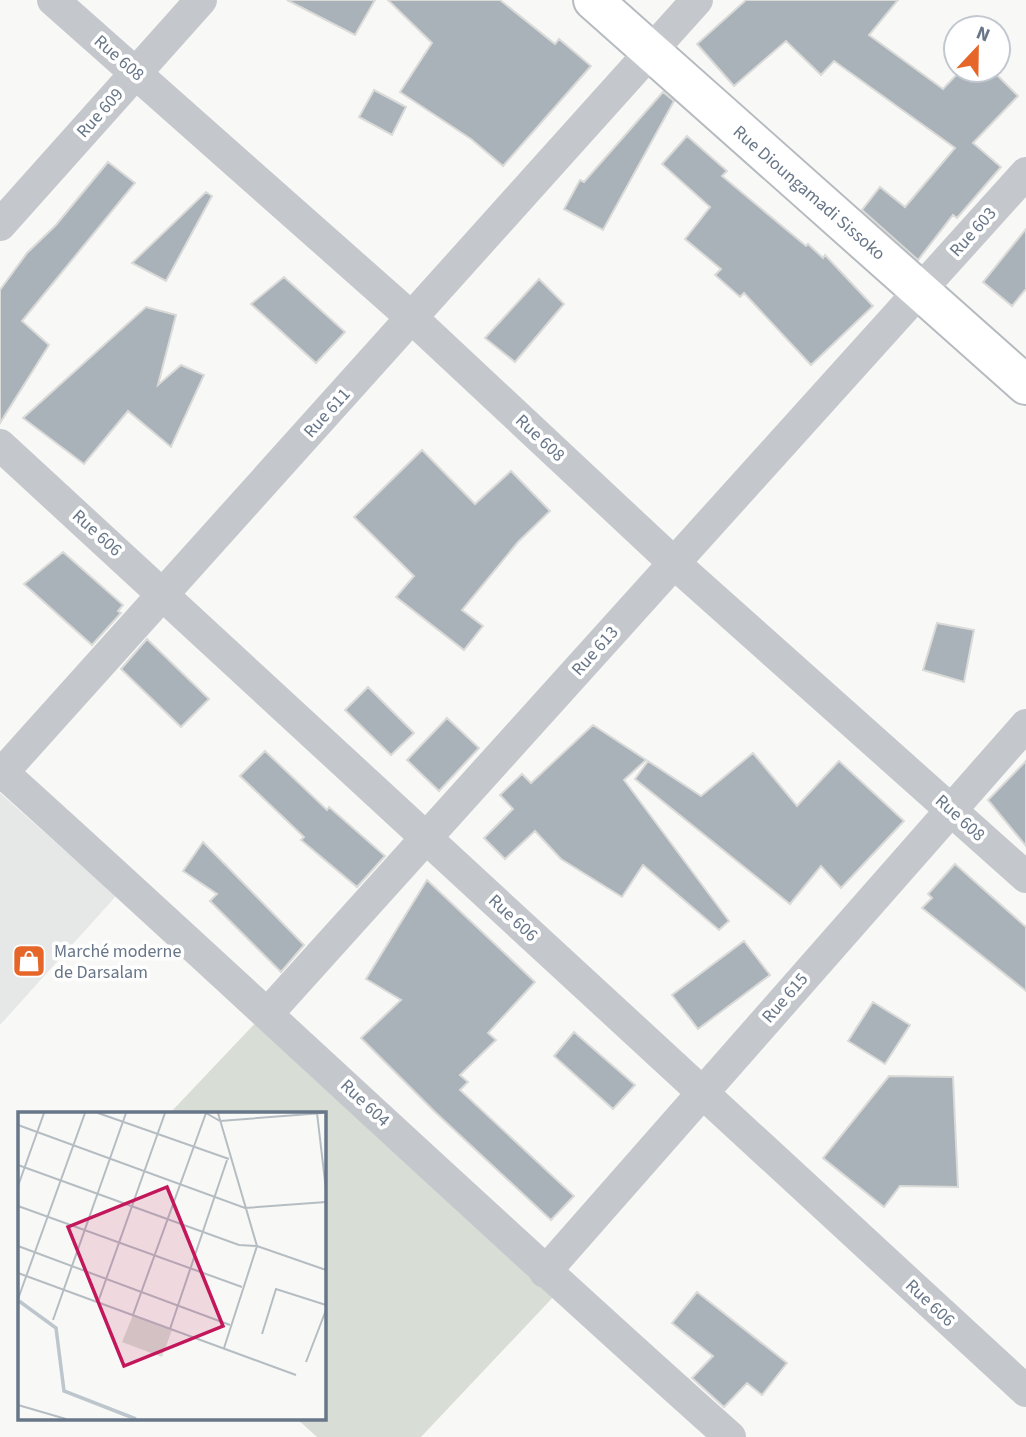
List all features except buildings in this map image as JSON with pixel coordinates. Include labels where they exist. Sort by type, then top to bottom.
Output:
[{"type":"street","name":"Rue 608","points":[[52,0],[412,318],[674,563],[1026,877]]},
{"type":"street","name":"Rue 609","points":[[0,225],[201,0]]},
{"type":"street","name":"Rue Dioungamadi Sissoko","points":[[593,0],[1026,385]]},
{"type":"street","name":"Rue 611","points":[[1,771],[697,0]]},
{"type":"street","name":"Rue 603","points":[[921,291],[1026,173]]},
{"type":"street","name":"Rue 613","points":[[269,1012],[921,291]]},
{"type":"street","name":"Rue 606","points":[[0,445],[1026,1391]]},
{"type":"street","name":"Rue 615","points":[[545,1272],[1026,725]]},
{"type":"street","name":"Rue 604","points":[[1,771],[269,1012],[545,1272],[730,1437]]},
{"type":"shaded area","name":"Marché moderne de Darsalam","points":[[0,793],[116,896],[0,1025]]},
{"type":"shaded area","points":[[262,1016],[558,1292],[421,1437],[317,1437],[298,1420],[326,1420],[326,1112],[171,1112]]},
{"type":"place","name":"Marché moderne de Darsalam","points":[[29,961]]}]
